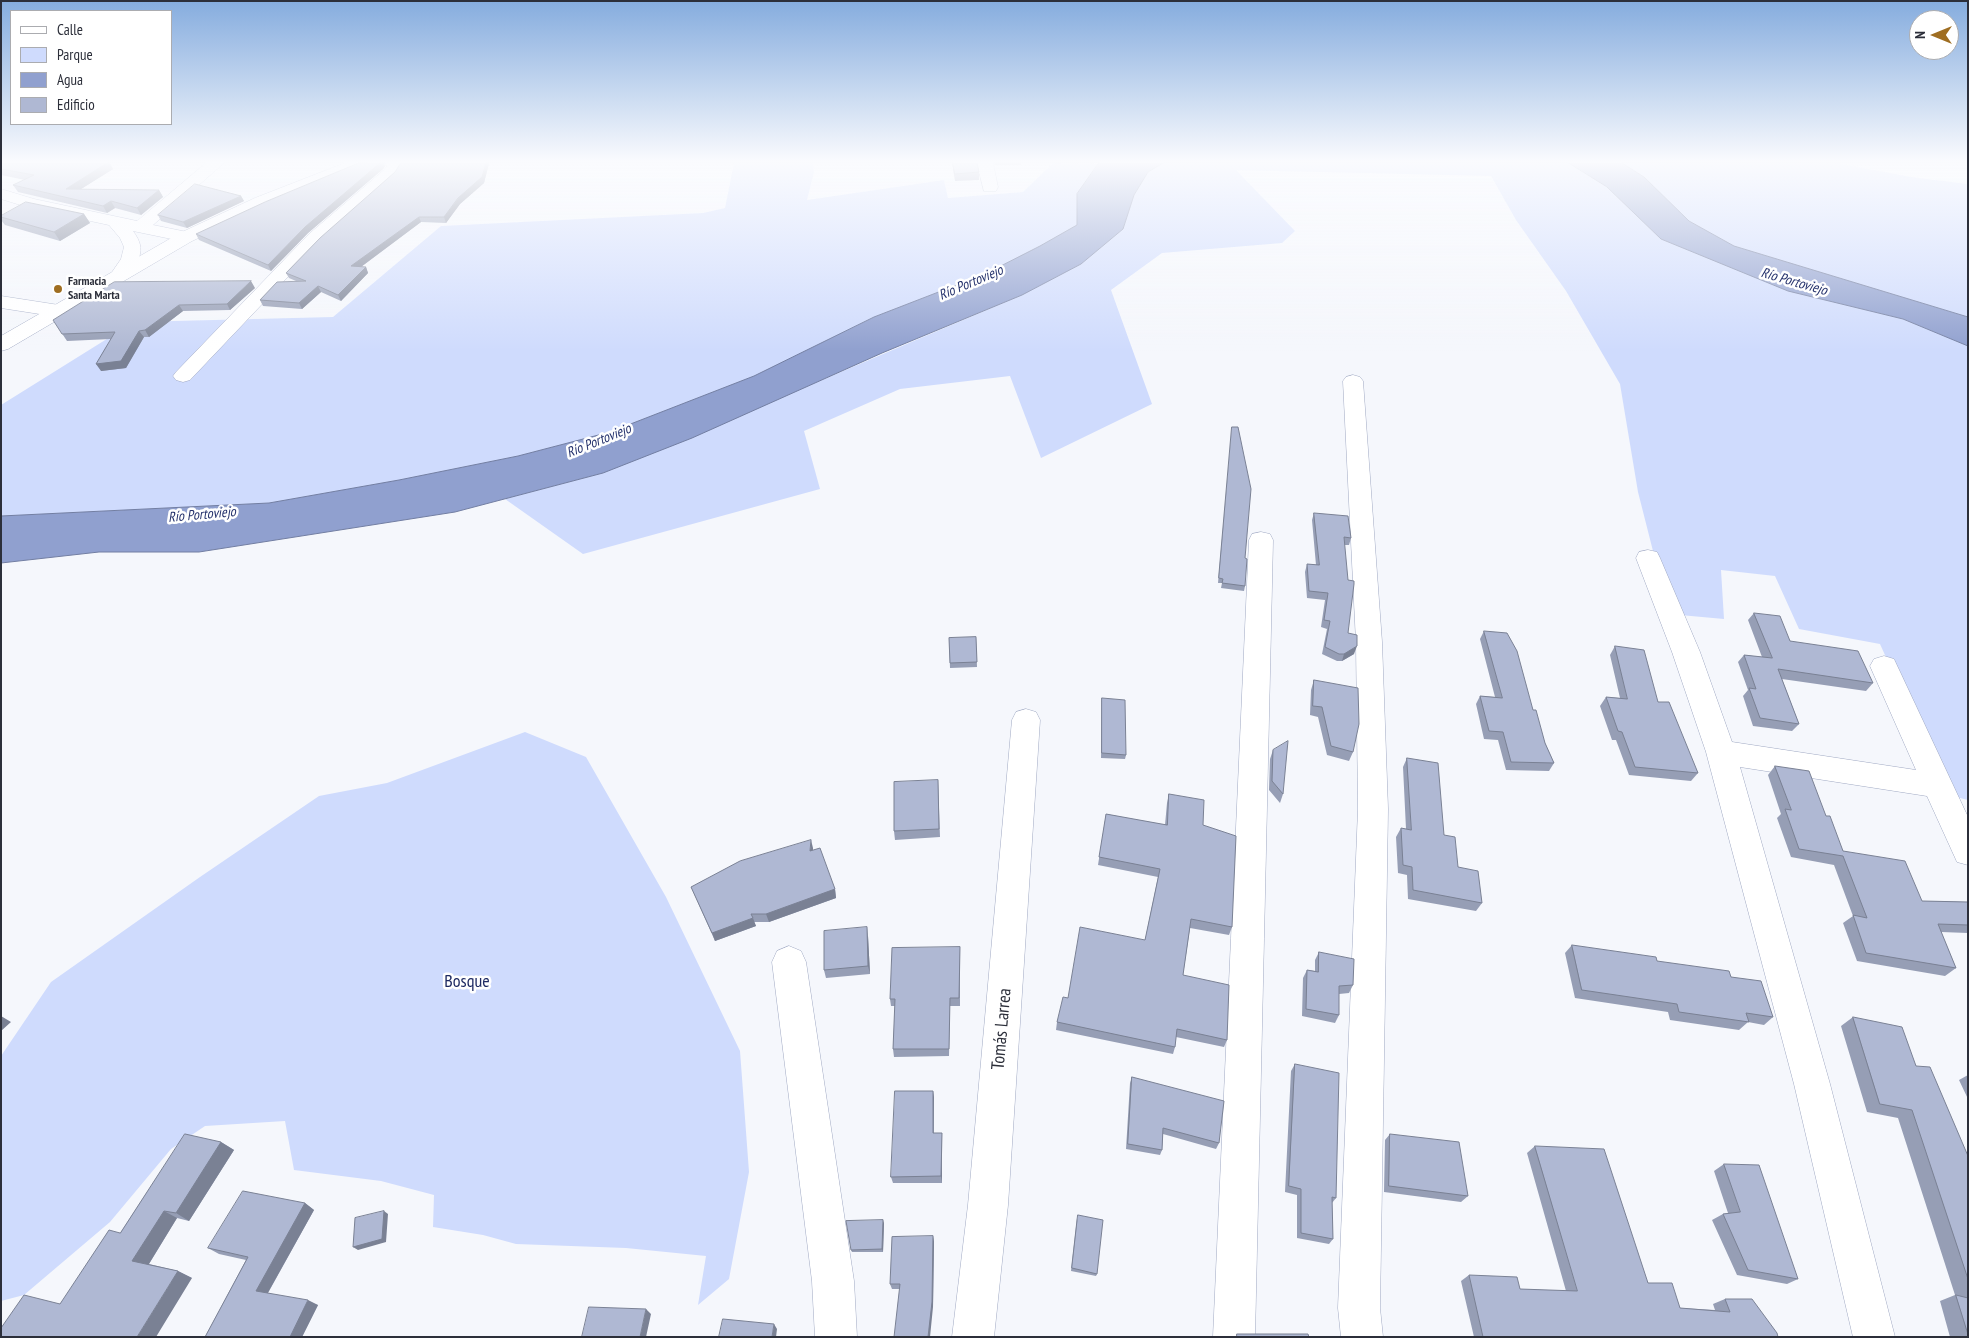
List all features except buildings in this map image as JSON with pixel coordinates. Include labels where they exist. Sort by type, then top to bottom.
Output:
[{"type":"street","points":[[118,225],[133,241],[133,247],[127,264],[119,275]]},
{"type":"street","points":[[132,225],[186,237]]},
{"type":"street","points":[[1,344],[186,237],[210,225]]},
{"type":"street","points":[[183,376],[251,303],[330,225]]},
{"type":"street","points":[[1,302],[59,311]]},
{"type":"street","points":[[1353,381],[1369,642],[1373,810],[1360,1269],[1362,1337]]},
{"type":"street","points":[[1234,1337],[1262,540]]},
{"type":"street","points":[[1648,558],[1686,652],[1721,752],[1812,1084],[1874,1337]]},
{"type":"street","points":[[1884,666],[1968,852]]},
{"type":"street","name":"Tomás Larrea","points":[[973,1337],[988,1205],[1026,720]]},
{"type":"street","points":[[1721,752],[1937,785]]},
{"type":"street","points":[[789,962],[833,1281],[836,1337]]},
{"type":"green space","points":[[1076,225],[985,274],[874,317],[754,376],[610,432],[518,456],[399,480],[269,503],[1,516],[1,405],[134,322],[333,317],[441,226]]},
{"type":"green space","points":[[1124,225],[1290,225],[1295,231],[1282,243],[1162,253],[1111,290],[1152,404],[1041,458],[1010,376],[900,389],[804,431],[820,489],[583,554],[505,499],[603,473],[1022,295],[1081,264],[1123,229]]},
{"type":"green space","points":[[1520,225],[1647,225],[1661,239],[1788,291],[1903,319],[1968,346],[1968,800],[1948,795],[1880,644],[1799,629],[1775,576],[1721,570],[1724,619],[1669,614],[1638,492],[1620,384],[1566,291]]},
{"type":"green space","points":[[1697,225],[1968,225],[1968,317],[1734,246]]},
{"type":"green space","name":"Bosque","points":[[525,732],[586,757],[666,897],[740,1051],[749,1172],[729,1279],[698,1305],[706,1256],[626,1248],[516,1244],[483,1235],[433,1227],[434,1195],[381,1181],[294,1170],[285,1121],[205,1126],[171,1149],[110,1222],[24,1295],[1,1301],[1,1056],[51,982],[319,796],[387,783]]},
{"type":"water","name":"Río Portoviejo","points":[[1076,225],[1124,225],[1123,229],[1081,264],[1022,295],[882,353],[692,438],[603,473],[455,512],[199,552],[99,552],[1,563],[1,516],[269,503],[399,480],[518,456],[610,432],[754,376],[874,317],[985,274]]},
{"type":"water","name":"Río Portoviejo","points":[[1647,225],[1697,225],[1734,246],[1968,317],[1968,346],[1903,319],[1788,291],[1661,239]]},
{"type":"place","name":"Farmacia Santa Marta","points":[[58,289]]}]
